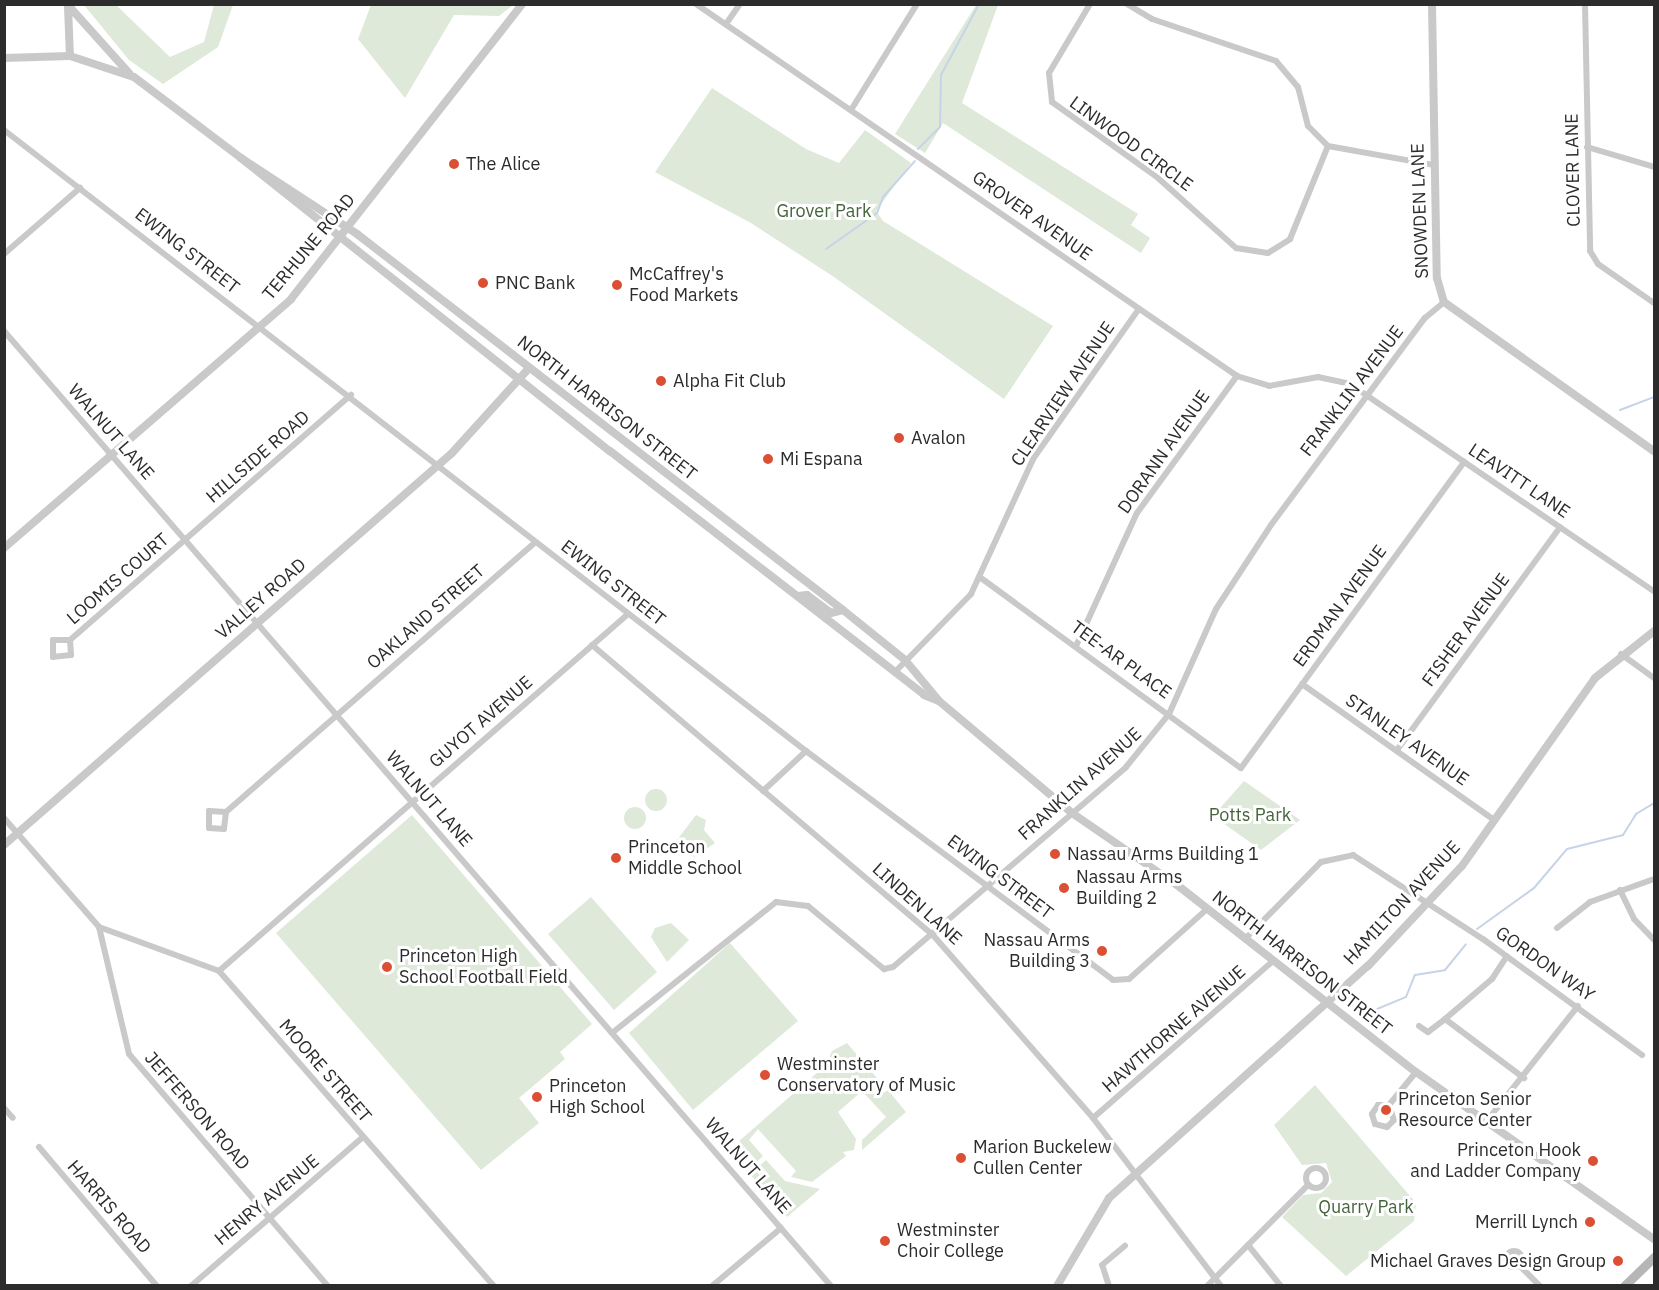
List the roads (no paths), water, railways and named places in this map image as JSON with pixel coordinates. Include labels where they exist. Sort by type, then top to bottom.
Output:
[{"type":"main road","points":[[1624,1286],[1654,1257]]},
{"type":"street","name":"TERHUNE ROAD","points":[[4,548],[261,327],[349,228],[522,4]]},
{"type":"street","name":"GROVER AVENUE","points":[[696,4],[1237,376],[1269,386],[1329,378],[1366,395]]},
{"type":"street","points":[[726,24],[740,4]]},
{"type":"street","points":[[850,110],[917,4]]},
{"type":"street","name":"LINWOOD CIRCLE","points":[[1090,4],[1049,73],[1052,102],[1158,178],[1236,248],[1268,253],[1290,239],[1328,146]]},
{"type":"street","points":[[1127,4],[1152,19],[1276,62],[1298,87],[1308,126],[1328,146],[1434,165]]},
{"type":"street","name":"SNOWDEN LANE","points":[[1432,4],[1437,278],[1444,302],[1654,451]]},
{"type":"street","name":"CLOVER LANE","points":[[1585,4],[1590,251],[1598,264],[1654,303]]},
{"type":"street","points":[[68,6],[70,56]]},
{"type":"street","points":[[68,6],[134,77]]},
{"type":"street","name":"NORTH HARRISON STREET","points":[[4,58],[70,56],[134,77],[241,158],[339,240],[864,648],[939,701],[1072,813],[1206,909],[1416,1072],[1654,1239]]},
{"type":"street","name":"EWING STREET","points":[[4,130],[351,395],[535,542],[806,751],[1119,982],[1129,979],[1206,909]]},
{"type":"street","points":[[1587,147],[1654,167]]},
{"type":"street","name":"NORTH HARRISON STREET","points":[[241,158],[349,228],[843,610],[904,660],[939,701]]},
{"type":"street","points":[[4,254],[80,188]]},
{"type":"street","name":"FRANKLIN AVENUE","points":[[612,1033],[776,902],[808,906],[884,969],[932,934],[1072,813],[1145,748],[1169,714],[1227,590],[1366,395],[1444,302]]},
{"type":"street","name":"CLEARVIEW AVENUE","points":[[895,672],[904,660],[961,606],[981,578],[1033,459],[1139,309]]},
{"type":"street","name":"WALNUT LANE","points":[[4,331],[831,1286]]},
{"type":"street","name":"VALLEY ROAD","points":[[4,844],[438,465],[529,368]]},
{"type":"street","name":"DORANN AVENUE","points":[[1076,646],[1137,513],[1237,376]]},
{"type":"street","name":"HILLSIDE ROAD","points":[[185,540],[351,395]]},
{"type":"street","name":"LEAVITT LANE","points":[[1366,395],[1654,591]]},
{"type":"street","name":"ERDMAN AVENUE","points":[[1241,768],[1464,462]]},
{"type":"street","name":"FISHER AVENUE","points":[[1397,750],[1560,526]]},
{"type":"street","name":"LOOMIS COURT","points":[[70,640],[185,540]]},
{"type":"street","name":"OAKLAND STREET","points":[[226,812],[535,542]]},
{"type":"street","points":[[770,555],[777,580]]},
{"type":"street","name":"TEE-AR PLACE","points":[[981,578],[1241,768]]},
{"type":"street","points":[[798,596],[807,595],[831,613],[843,610]]},
{"type":"street","name":"GUYOT AVENUE","points":[[219,971],[628,614]]},
{"type":"street","points":[[864,648],[868,631]]},
{"type":"street","name":"HAMILTON AVENUE","points":[[1057,1286],[1102,1206],[1135,1174],[1329,1005],[1425,905],[1494,820],[1595,678],[1620,653],[1654,631]]},
{"type":"street","name":"LINDEN LANE","points":[[592,645],[932,934],[1093,1118],[1221,1286]]},
{"type":"street","points":[[1620,653],[1654,678]]},
{"type":"street","name":"STANLEY AVENUE","points":[[1302,684],[1494,820]]},
{"type":"street","points":[[764,791],[806,751]]},
{"type":"street","name":"JEFFERSON ROAD","points":[[4,818],[99,927],[129,1054],[328,1286]]},
{"type":"street","name":"GORDON WAY","points":[[1245,939],[1321,862],[1336,855],[1362,858],[1425,905],[1507,956],[1642,1055]]},
{"type":"street","points":[[1557,928],[1590,902],[1654,879]]},
{"type":"street","points":[[1620,890],[1634,919],[1654,940]]},
{"type":"street","name":"MOORE STREET","points":[[99,927],[219,971],[362,1138],[494,1286]]},
{"type":"street","points":[[1419,1026],[1428,1032],[1492,979],[1507,956]]},
{"type":"street","name":"HAWTHORNE AVENUE","points":[[1093,1118],[1273,961]]},
{"type":"street","points":[[1486,1122],[1524,1078],[1578,1006]]},
{"type":"street","points":[[1444,1018],[1524,1078]]},
{"type":"street","points":[[1389,1105],[1416,1072]]},
{"type":"street","points":[[4,1108],[13,1118]]},
{"type":"street","name":"HENRY AVENUE","points":[[191,1286],[362,1138]]},
{"type":"street","name":"HARRIS ROAD","points":[[39,1147],[157,1286]]},
{"type":"street","points":[[1207,1286],[1308,1185]]},
{"type":"street","points":[[712,1286],[781,1228]]},
{"type":"street","points":[[1248,1245],[1281,1286]]},
{"type":"street","points":[[1109,1286],[1102,1265],[1125,1246]]},
{"type":"street","points":[[1520,1266],[1540,1286]]},
{"type":"waterway","points":[[918,149],[940,127],[941,75],[979,4]]},
{"type":"waterway","points":[[826,249],[877,213],[883,197],[915,161]]},
{"type":"waterway","points":[[1620,410],[1654,397]]},
{"type":"waterway","points":[[1477,929],[1534,888],[1567,849],[1623,835],[1636,814],[1654,803]]},
{"type":"waterway","points":[[1365,1014],[1406,997],[1415,975],[1445,970],[1466,944]]},
{"type":"place","name":"The Alice","points":[[454,164]]},
{"type":"place","name":"PNC Bank","points":[[483,283]]},
{"type":"place","name":"McCaffrey's Food Markets","points":[[617,285]]},
{"type":"place","name":"Alpha Fit Club","points":[[661,381]]},
{"type":"place","name":"Avalon","points":[[899,438]]},
{"type":"place","name":"Mi Espana","points":[[768,459]]},
{"type":"place","name":"Nassau Arms Building 1","points":[[1055,854]]},
{"type":"place","name":"Princeton Middle School","points":[[616,858]]},
{"type":"place","name":"Nassau Arms Building 2","points":[[1064,888]]},
{"type":"place","name":"Nassau Arms Building 3","points":[[1102,951]]},
{"type":"place","name":"Princeton High School Football Field","points":[[387,967]]},
{"type":"place","name":"Westminster Conservatory of Music","points":[[765,1075]]},
{"type":"place","name":"Princeton High School","points":[[537,1097]]},
{"type":"place","name":"Princeton Senior Resource Center","points":[[1386,1110]]},
{"type":"place","name":"Marion Buckelew Cullen Center","points":[[961,1158]]},
{"type":"place","name":"Princeton Hook and Ladder Company","points":[[1593,1161]]},
{"type":"place","name":"Merrill Lynch","points":[[1590,1222]]},
{"type":"place","name":"Westminster Choir College","points":[[885,1241]]},
{"type":"place","name":"Michael Graves Design Group","points":[[1618,1261]]},
{"type":"park label","name":"Grover Park","points":[[824,211]]},
{"type":"park label","name":"Potts Park","points":[[1250,815]]},
{"type":"park label","name":"Quarry Park","points":[[1366,1207]]}]
